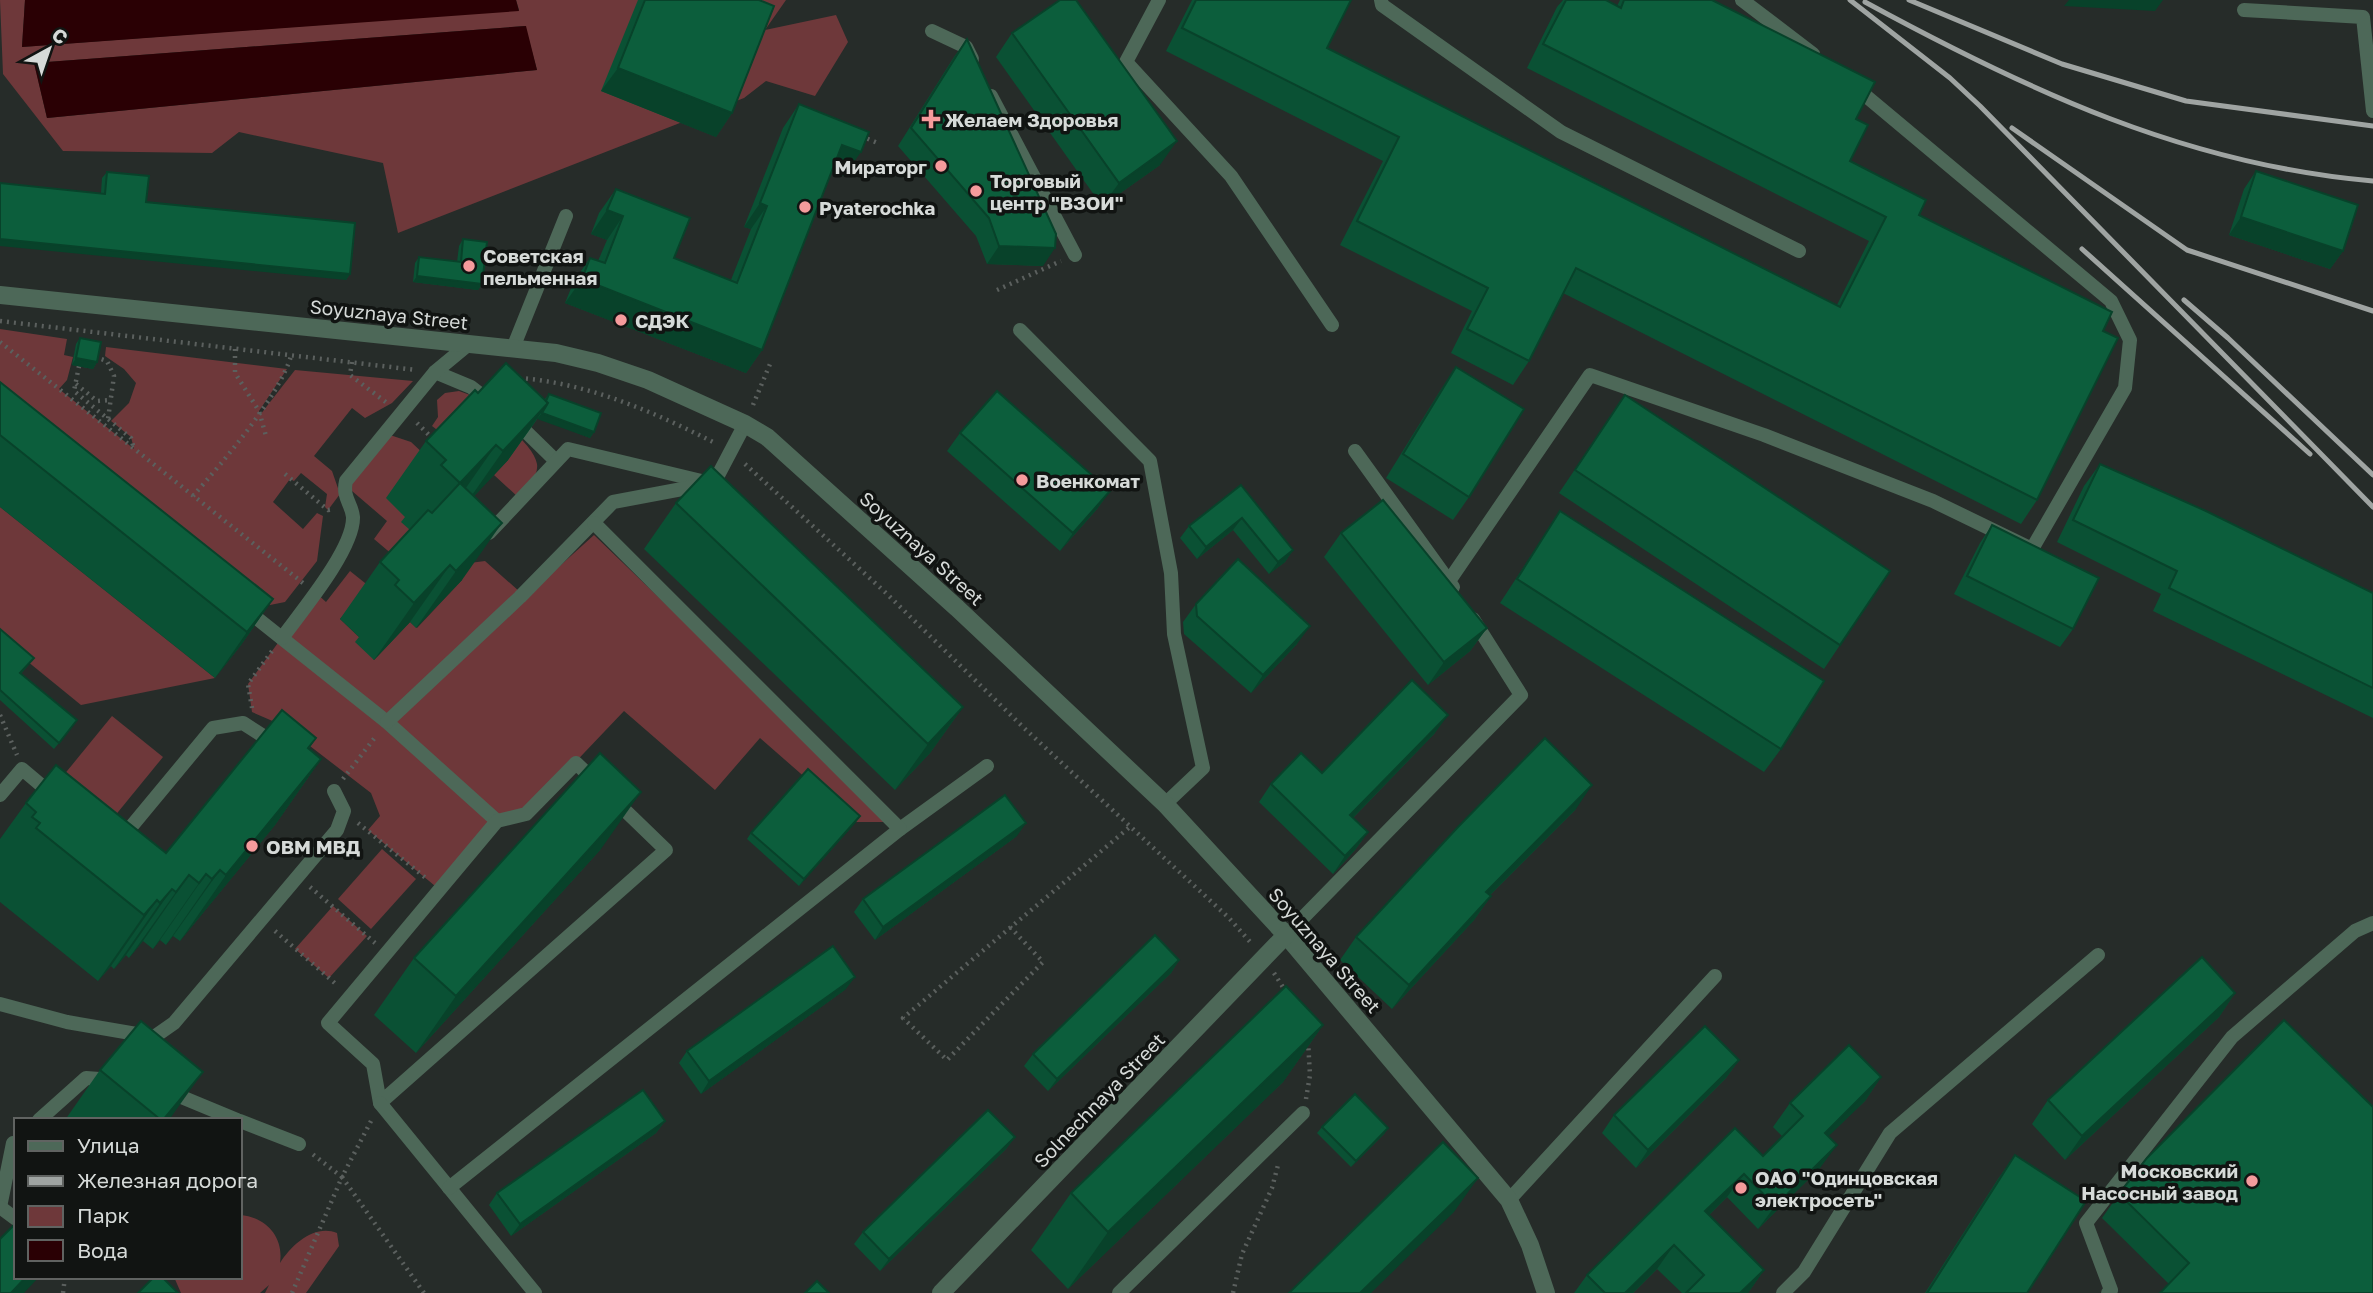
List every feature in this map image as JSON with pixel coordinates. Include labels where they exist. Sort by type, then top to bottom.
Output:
[{"type":"street","name":"Soyuznaya Street","points":[[0,295],[470,343],[598,363],[648,380],[768,437],[957,608],[1165,804],[1286,935],[1509,1200],[1530,1245],[1546,1293]]},
{"type":"street","name":"Solnechnaya Street","points":[[941,1293],[1286,935]]},
{"type":"lane","points":[[1159,0],[1126,62],[1231,176],[1332,325]]},
{"type":"lane","points":[[1381,0],[1382,5],[1561,132],[1799,251]]},
{"type":"lane","points":[[1449,581],[1590,375],[1764,435],[1933,500],[2032,550],[2125,388],[2130,341],[2111,300],[1833,69],[1742,0]]},
{"type":"lane","points":[[2244,10],[2362,17],[2373,111]]},
{"type":"lane","points":[[932,31],[966,47],[1075,255]]},
{"type":"lane","points":[[513,348],[566,216]]},
{"type":"lane","points":[[1020,330],[1150,461],[1171,573],[1174,634],[1203,768],[1165,804]]},
{"type":"lane","points":[[282,638],[342,552],[353,516],[348,507],[346,481],[435,372],[470,343]]},
{"type":"lane","points":[[435,372],[471,387],[514,420],[556,461]]},
{"type":"lane","points":[[718,488],[730,451],[745,424]]},
{"type":"lane","points":[[476,546],[568,449],[718,488]]},
{"type":"lane","points":[[1286,935],[1521,695],[1449,581],[1355,451]]},
{"type":"lane","points":[[387,722],[594,523],[612,502],[718,488]]},
{"type":"lane","points":[[594,523],[900,829]]},
{"type":"lane","points":[[228,595],[387,722],[497,821]]},
{"type":"lane","points":[[105,837],[116,845],[213,728],[243,723],[271,741]]},
{"type":"lane","points":[[380,1103],[666,850],[576,763],[526,814],[497,821],[328,1023],[373,1064],[380,1103],[535,1293]]},
{"type":"lane","points":[[449,1188],[900,829],[987,766]]},
{"type":"lane","points":[[0,795],[22,769],[64,803]]},
{"type":"lane","points":[[0,1005],[67,1022],[154,1037],[174,1023],[337,830],[344,811],[334,791]]},
{"type":"lane","points":[[2108,1293],[2111,1290],[2086,1223],[2232,1037],[2356,931],[2373,923]]},
{"type":"lane","points":[[1783,1293],[1804,1272],[1890,1133],[2098,955]]},
{"type":"lane","points":[[1509,1200],[1715,976]]},
{"type":"lane","points":[[41,1118],[86,1078],[134,1082]]},
{"type":"lane","points":[[156,1087],[234,1118]]},
{"type":"lane","points":[[198,1104],[198,1118]]},
{"type":"lane","points":[[1118,1293],[1303,1113]]},
{"type":"lane","points":[[242,1121],[299,1144]]},
{"type":"lane","points":[[10,1142],[0,1208],[14,1218]]},
{"type":"path","points":[[855,134],[880,144]]},
{"type":"path","points":[[997,290],[1075,255]]},
{"type":"path","points":[[0,321],[435,372]]},
{"type":"path","points":[[0,342],[315,593]]},
{"type":"path","points":[[235,349],[235,373],[259,411],[266,436]]},
{"type":"path","points":[[192,496],[259,411],[287,369],[291,356]]},
{"type":"path","points":[[95,357],[107,361],[114,376],[108,419]]},
{"type":"path","points":[[352,362],[351,375],[389,404]]},
{"type":"path","points":[[753,405],[770,364]]},
{"type":"path","points":[[69,397],[74,391],[79,366]]},
{"type":"path","points":[[509,377],[534,379],[598,393],[667,419],[730,451],[886,593],[1023,727],[1228,918],[1263,956],[1287,995]]},
{"type":"path","points":[[75,384],[97,401],[112,400]]},
{"type":"path","points":[[74,391],[131,438],[134,449]]},
{"type":"path","points":[[404,411],[442,446]]},
{"type":"path","points":[[285,474],[328,510],[348,507]]},
{"type":"path","points":[[252,712],[248,684],[282,638]]},
{"type":"path","points":[[0,715],[22,769]]},
{"type":"path","points":[[346,776],[387,722]]},
{"type":"path","points":[[344,811],[441,891]]},
{"type":"path","points":[[1010,928],[1043,962],[947,1060],[903,1018],[1131,826]]},
{"type":"path","points":[[299,877],[388,954]]},
{"type":"path","points":[[261,919],[351,997]]},
{"type":"path","points":[[1303,1113],[1310,1075],[1308,1035]]},
{"type":"path","points":[[292,1293],[342,1177],[380,1103]]},
{"type":"path","points":[[1233,1293],[1242,1254],[1272,1188],[1280,1156],[1273,1140]]},
{"type":"path","points":[[299,1144],[342,1177],[424,1293]]},
{"type":"green space","points":[[0,0],[25,0],[22,47],[519,10],[516,0],[786,0],[765,30],[836,15],[848,42],[815,96],[766,81],[744,98],[398,233],[383,163],[239,132],[212,153],[63,151],[3,74]],"holes":[[[525,26],[537,70],[47,118],[34,63]]]},
{"type":"green space","points":[[0,329],[67,339],[64,355],[73,357],[67,380],[59,389],[134,449],[131,437],[111,421],[129,403],[136,383],[124,369],[105,356],[106,347],[287,369],[259,411],[260,415],[295,370],[413,381],[392,403],[365,418],[352,408],[314,456],[332,471],[340,494],[328,510],[325,507],[327,494],[301,473],[294,481],[290,479],[273,502],[303,529],[317,513],[323,516],[317,561],[285,602],[270,605],[0,387]]},
{"type":"green space","points":[[459,391],[470,395],[498,417],[528,446],[534,456],[536,473],[518,497],[494,475],[508,460],[449,439],[432,426],[438,417],[437,400],[445,393]]},
{"type":"green space","points":[[390,435],[411,442],[426,456],[406,517],[420,540],[400,561],[374,539],[387,521],[352,491],[350,485]]},
{"type":"green space","points":[[0,507],[215,678],[81,705],[0,639]]},
{"type":"green space","points":[[594,535],[892,822],[856,822],[760,738],[715,790],[624,711],[526,814],[497,822],[441,891],[368,830],[380,816],[371,793],[284,726],[252,712],[248,684],[315,592],[326,602],[350,571],[370,587],[340,619],[359,637],[374,660],[410,622],[417,628],[462,580],[447,566],[485,561],[520,592],[405,706]]},
{"type":"green space","points":[[112,716],[163,757],[114,817],[63,776]]},
{"type":"green space","points":[[382,849],[416,879],[371,929],[338,899]]},
{"type":"green space","points":[[333,906],[367,936],[329,978],[295,949]]},
{"type":"green space","points":[[242,1215],[258,1220],[271,1230],[279,1245],[280,1263],[291,1249],[312,1234],[321,1231],[337,1233],[339,1246],[306,1293],[265,1293],[269,1285],[260,1293],[181,1293],[175,1279],[242,1279]]},
{"type":"water","points":[[25,0],[516,0],[519,11],[22,47]]},
{"type":"water","points":[[526,26],[537,70],[47,118],[34,63]]},
{"type":"building","points":[[645,0],[759,0],[774,6],[732,113],[618,68]]},
{"type":"building","points":[[1060,0],[1076,0],[1177,141],[1119,183],[1012,33]]},
{"type":"building","points":[[1196,0],[1351,0],[1327,48],[1840,307],[1886,217],[1543,44],[1566,0],[1606,0],[1621,8],[1624,0],[1712,0],[1875,82],[1856,119],[1868,125],[1850,161],[1926,200],[1919,215],[2112,312],[2103,331],[2118,338],[2037,500],[1576,268],[1529,361],[1467,329],[1488,288],[1357,221],[1399,137],[1182,28]]},
{"type":"building","name":"Торговый центр \"ВЗОИ\"","points":[[967,39],[1056,234],[1055,248],[999,246],[989,218],[911,128]]},
{"type":"building","points":[[799,104],[869,132],[861,152],[842,145],[762,350],[582,279],[590,258],[605,263],[623,216],[607,210],[616,189],[690,218],[674,258],[737,283],[767,206],[760,203]]},
{"type":"building","points":[[2256,171],[2358,205],[2343,251],[2241,217]]},
{"type":"building","points":[[107,172],[149,176],[146,202],[355,223],[350,274],[0,239],[0,183],[105,194]]},
{"type":"building","name":"Советская пельменная","points":[[463,239],[487,242],[482,284],[417,276],[419,257],[461,262]]},
{"type":"building","points":[[80,338],[101,342],[97,362],[76,358]]},
{"type":"building","points":[[506,363],[548,403],[503,451],[496,445],[460,483],[441,465],[446,460],[426,441],[475,390],[478,393]]},
{"type":"building","points":[[1456,367],[1524,409],[1469,497],[1403,454]]},
{"type":"building","points":[[0,382],[273,599],[247,632],[0,435]]},
{"type":"building","points":[[997,391],[1110,491],[1073,533],[960,433]]},
{"type":"building","points":[[549,394],[601,413],[594,432],[542,413],[548,403],[546,401]]},
{"type":"building","points":[[1625,395],[1890,571],[1840,645],[1575,470]]},
{"type":"building","points":[[2100,464],[2206,511],[2373,593],[2373,688],[2169,588],[2177,571],[2073,520]]},
{"type":"building","points":[[711,466],[963,707],[928,744],[676,503]]},
{"type":"building","points":[[460,483],[502,523],[456,571],[450,565],[414,603],[395,585],[399,580],[380,562],[428,510],[432,513]]},
{"type":"building","points":[[1241,485],[1293,550],[1278,562],[1242,518],[1206,547],[1189,526]]},
{"type":"building","points":[[1383,500],[1487,628],[1444,662],[1341,533]]},
{"type":"building","points":[[1560,511],[1824,681],[1781,749],[1517,579]]},
{"type":"building","points":[[1992,525],[2099,578],[2073,629],[1967,576]]},
{"type":"building","points":[[1238,559],[1310,626],[1263,675],[1197,616],[1196,604]]},
{"type":"building","points":[[0,629],[34,658],[20,673],[77,720],[59,743],[0,690]]},
{"type":"building","points":[[1412,680],[1448,715],[1350,815],[1368,832],[1345,856],[1271,784],[1301,753],[1322,773]]},
{"type":"building","points":[[282,710],[316,738],[308,748],[321,759],[226,875],[220,870],[212,879],[206,874],[199,883],[189,875],[176,892],[172,889],[160,903],[157,900],[144,915],[36,828],[40,823],[32,817],[36,812],[26,803],[56,765],[166,853]]},
{"type":"building","points":[[1545,738],[1592,785],[1486,892],[1491,896],[1409,985],[1356,937]]},
{"type":"building","points":[[600,753],[641,792],[456,996],[414,958]]},
{"type":"building","points":[[808,769],[860,816],[804,879],[751,833]]},
{"type":"building","points":[[1005,795],[1026,823],[883,927],[863,899]]},
{"type":"building","points":[[1155,935],[1179,960],[1057,1079],[1033,1054]]},
{"type":"building","points":[[833,946],[855,977],[709,1081],[687,1051]]},
{"type":"building","points":[[2202,957],[2235,993],[2082,1136],[2048,1100]]},
{"type":"building","points":[[1286,986],[1323,1025],[1108,1232],[1071,1193]]},
{"type":"building","name":"Московский Насосный завод","points":[[2284,1020],[2373,1107],[2373,1293],[2160,1293],[2189,1263],[2119,1194],[2147,1158]]},
{"type":"building","points":[[141,1021],[203,1072],[165,1118],[159,1118],[100,1070]]},
{"type":"building","points":[[1705,1026],[1739,1060],[1648,1150],[1614,1115]]},
{"type":"building","name":"ОАО \"Одинцовская электросеть\"","points":[[1849,1045],[1881,1077],[1825,1133],[1837,1145],[1775,1206],[1744,1174],[1705,1211],[1764,1270],[1740,1293],[1686,1293],[1704,1275],[1674,1245],[1625,1293],[1605,1293],[1587,1275],[1735,1128],[1763,1156],[1803,1116],[1790,1103]]},
{"type":"building","points":[[643,1090],[665,1121],[520,1224],[497,1193]]},
{"type":"building","points":[[1355,1094],[1388,1128],[1356,1161],[1322,1127]]},
{"type":"building","points":[[988,1110],[1015,1137],[889,1259],[863,1232]]},
{"type":"building","points":[[1443,1142],[1478,1178],[1360,1293],[1289,1293]]},
{"type":"building","points":[[2015,1155],[2086,1201],[2027,1293],[1927,1293]]},
{"type":"building","points":[[14,1225],[14,1279],[24,1279],[11,1293],[0,1293],[0,1239]]},
{"type":"building","points":[[152,1279],[164,1279],[178,1293],[138,1293]]},
{"type":"building","points":[[817,1281],[829,1293],[805,1293]]},
{"type":"railway","points":[[1850,0],[1950,78],[1980,106],[2373,507]]},
{"type":"railway","points":[[1909,0],[2062,64],[2186,101],[2373,126]]},
{"type":"railway","points":[[1865,2],[1986,65],[2110,119],[2173,141],[2238,159],[2304,172],[2373,181]]},
{"type":"railway","points":[[2012,128],[2187,250],[2373,311]]},
{"type":"railway","points":[[2082,249],[2310,454]]},
{"type":"railway","points":[[2184,300],[2373,475]]},
{"type":"place","name":"Желаем Здоровья","points":[[931,119]]},
{"type":"place","name":"Мираторг","points":[[941,166]]},
{"type":"place","name":"Торговый центр \"ВЗОИ\"","points":[[976,191]]},
{"type":"place","name":"Pyaterochka","points":[[805,207]]},
{"type":"place","name":"Советская пельменная","points":[[469,266]]},
{"type":"place","name":"СДЭК","points":[[621,320]]},
{"type":"place","name":"Военкомат","points":[[1022,480]]},
{"type":"place","name":"ОВМ МВД","points":[[252,846]]},
{"type":"place","name":"Московский Насосный завод","points":[[2252,1181]]},
{"type":"place","name":"ОАО \"Одинцовская электросеть\"","points":[[1741,1188]]}]
